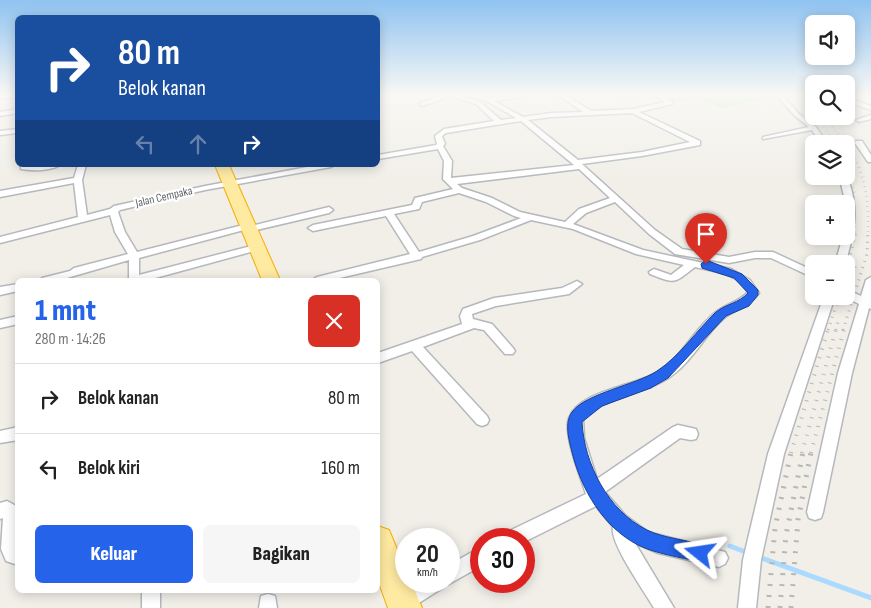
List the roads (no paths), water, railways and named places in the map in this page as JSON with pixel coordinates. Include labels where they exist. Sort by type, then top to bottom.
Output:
[{"type":"highway","points":[[223,167],[269,278]]},
{"type":"highway","points":[[380,546],[404,605]]},
{"type":"street","points":[[501,122],[440,132],[438,136],[440,146],[448,161],[447,179],[528,218],[569,222],[640,252],[692,264]]},
{"type":"street","points":[[523,122],[560,148],[665,242],[679,252],[738,276],[754,293],[745,304],[722,314],[663,374],[646,384],[597,402],[578,415],[575,422],[576,436],[599,489],[622,523],[643,538],[719,558]]},
{"type":"street","points":[[313,228],[416,207],[418,200],[455,183],[577,165],[696,143],[655,122]]},
{"type":"street","points":[[807,122],[819,135]]},
{"type":"street","points":[[765,138],[814,128]]},
{"type":"street","points":[[0,133],[15,131]]},
{"type":"street","points":[[859,142],[871,160]]},
{"type":"street","points":[[380,157],[440,146]]},
{"type":"street","points":[[24,167],[38,167]]},
{"type":"street","points":[[81,167],[78,180],[83,220]]},
{"type":"street","name":"Jalan Cempaka","points":[[0,240],[113,212],[116,208],[131,204],[230,183],[320,167]]},
{"type":"street","points":[[0,194],[78,180]]},
{"type":"street","points":[[842,255],[850,216],[847,185]]},
{"type":"street","points":[[569,222],[617,199]]},
{"type":"street","points":[[53,278],[134,256],[329,210]]},
{"type":"street","points":[[113,212],[120,232],[134,256],[134,278]]},
{"type":"street","points":[[389,213],[417,257]]},
{"type":"street","points":[[326,278],[417,257],[487,235],[528,218]]},
{"type":"street","points":[[142,278],[255,248]]},
{"type":"street","points":[[654,272],[672,279],[692,264],[755,255],[773,255],[805,271]]},
{"type":"street","points":[[815,512],[845,372],[869,304],[871,280]]},
{"type":"street","points":[[509,351],[488,327],[470,323],[466,316],[468,312],[486,304],[565,290],[576,284]]},
{"type":"street","points":[[0,291],[15,288]]},
{"type":"street","points":[[855,297],[869,304]]},
{"type":"street","points":[[747,608],[754,554],[776,454],[827,305]]},
{"type":"street","points":[[0,324],[15,321]]},
{"type":"street","points":[[380,357],[469,326],[470,323]]},
{"type":"street","points":[[414,345],[482,420]]},
{"type":"street","points":[[530,528],[599,489],[678,431],[691,434]]},
{"type":"street","points":[[0,437],[15,434]]},
{"type":"street","points":[[0,511],[7,509],[12,512],[10,549],[12,555],[15,556]]},
{"type":"street","points":[[622,523],[620,530],[622,539],[665,608]]},
{"type":"street","points":[[151,593],[152,608]]},
{"type":"street","points":[[404,605],[421,593]]},
{"type":"waterway","points":[[730,546],[748,553]]},
{"type":"waterway","points":[[759,557],[871,598]]},
{"type":"railway","points":[[822,125],[830,135]]},
{"type":"railway","points":[[831,125],[839,135]]},
{"type":"railway","points":[[855,159],[861,172],[866,192],[868,231]]},
{"type":"railway","points":[[852,185],[854,195]]},
{"type":"railway","points":[[850,255],[856,231]]},
{"type":"railway","points":[[843,330],[867,254],[868,231]]},
{"type":"railway","points":[[828,330],[836,305]]},
{"type":"railway","points":[[836,330],[838,322]]},
{"type":"railway","points":[[791,453],[828,329]]},
{"type":"railway","points":[[802,453],[836,329]]},
{"type":"railway","points":[[811,453],[844,329]]},
{"type":"railway","points":[[768,608],[775,528],[791,452]]},
{"type":"railway","points":[[780,608],[786,535],[803,452]]},
{"type":"railway","points":[[791,608],[798,520],[811,452]]}]
